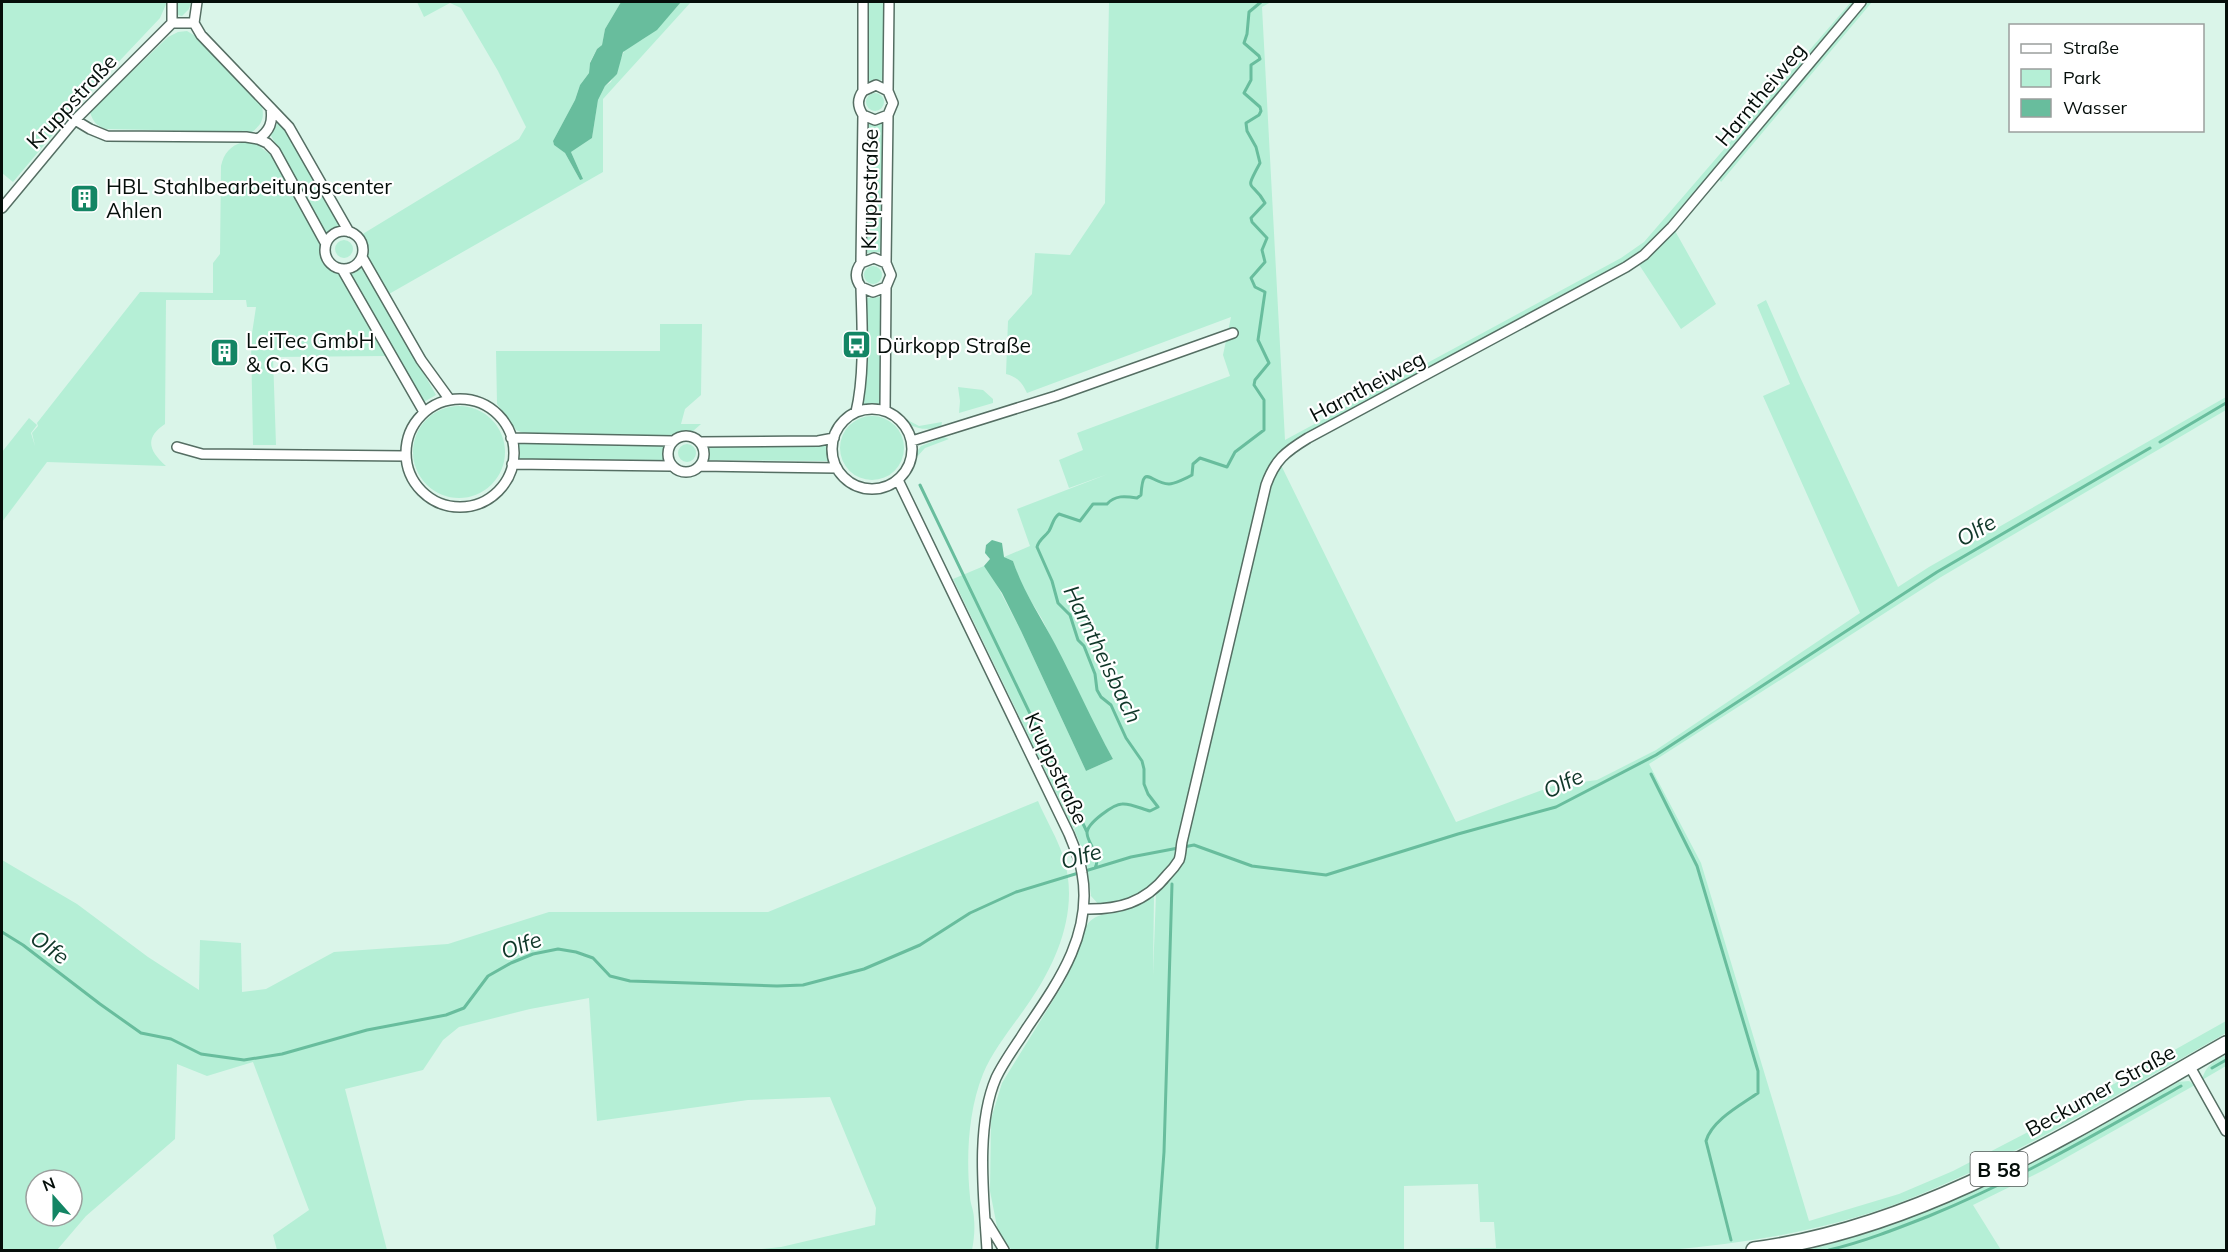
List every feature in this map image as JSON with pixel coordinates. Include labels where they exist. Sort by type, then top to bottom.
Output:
[{"type":"main road","name":"Beckumer Straße","points":[[1754,1251],[1853,1228],[1906,1211],[1963,1187],[2037,1149],[2226,1044]]},
{"type":"street","points":[[172,2],[172,23],[194,23]]},
{"type":"street","points":[[197,2],[194,23],[201,35],[289,127],[349,232],[360,239],[363,245],[362,258],[422,360],[450,400]]},
{"type":"street","name":"Kruppstraße","points":[[856,412],[859,399],[861,287],[856,278],[861,263],[863,115],[858,100],[863,91],[863,2]]},
{"type":"street","name":"Kruppstraße","points":[[885,411],[886,287],[891,275],[886,263],[888,115],[892,103],[888,91],[889,2]]},
{"type":"street","name":"Harntheiweg","points":[[1084,909],[1101,910],[1125,906],[1149,893],[1162,882],[1179,860],[1266,485],[1275,463],[1288,450],[1308,438],[1626,267],[1644,255],[1672,227],[1861,2]]},
{"type":"street","name":"Kruppstraße","points":[[2,208],[75,120],[172,23]]},
{"type":"street","points":[[863,91],[876,85],[888,91]]},
{"type":"street","points":[[258,139],[270,127],[271,107]]},
{"type":"street","name":"Kruppstraße","points":[[863,115],[875,120],[888,115]]},
{"type":"street","points":[[75,120],[108,136],[230,136],[258,139],[267,143],[275,151],[326,244]]},
{"type":"street","points":[[349,232],[335,234],[326,244],[328,260],[342,269],[355,266],[362,258]]},
{"type":"street","name":"Kruppstraße","points":[[861,263],[874,258],[886,263]]},
{"type":"street","points":[[342,269],[424,412]]},
{"type":"street","points":[[861,287],[873,292],[886,287]]},
{"type":"street","points":[[912,441],[1056,396],[1233,333]]},
{"type":"street","points":[[450,400],[469,400],[490,408],[503,421],[511,438],[513,453],[512,465],[504,483],[497,491],[480,502],[460,506],[441,503],[423,492],[411,476],[406,456],[408,437],[424,412],[450,400]]},
{"type":"street","points":[[872,409],[885,411],[903,423],[909,431],[912,441],[910,462],[907,469],[894,482],[872,489],[858,486],[846,479],[837,468],[833,452],[834,438],[846,418],[856,412],[872,409]]},
{"type":"street","points":[[511,438],[673,441],[683,435],[700,442],[704,454],[700,466],[695,470],[682,472],[671,466],[512,465]]},
{"type":"street","points":[[700,442],[818,441],[834,438]]},
{"type":"street","points":[[671,466],[667,453],[673,441]]},
{"type":"street","points":[[177,447],[202,454],[406,456]]},
{"type":"street","points":[[700,466],[837,468]]},
{"type":"street","name":"Kruppstraße","points":[[894,482],[986,657],[1079,860],[1084,884],[1084,909],[1074,945],[1060,979],[996,1079],[986,1118],[983,1162],[987,1251]]},
{"type":"street","points":[[2189,1065],[2226,1131]]},
{"type":"street","points":[[985,1217],[1004,1251]]},
{"type":"green space","points":[[2,2],[167,2],[160,18],[76,107],[13,182],[2,173]]},
{"type":"green space","points":[[177,2],[191,2],[189,9],[182,16],[178,15]]},
{"type":"green space","points":[[417,2],[621,2],[605,29],[602,45],[590,62],[589,73],[580,85],[575,100],[553,141],[554,145],[565,153],[580,180],[580,172],[571,152],[592,138],[598,100],[605,86],[611,82],[625,49],[656,29],[681,2],[691,2],[603,99],[603,172],[389,294],[365,255],[365,242],[361,235],[519,139],[526,127],[498,71],[461,8],[450,3],[424,17]]},
{"type":"green space","points":[[868,2],[884,2],[883,80],[867,81]]},
{"type":"green space","points":[[1109,2],[1271,2],[1262,7],[1285,440],[1621,258],[1644,242],[1851,2],[1857,2],[1669,226],[1643,253],[1306,435],[1280,463],[1456,822],[1553,786],[1597,780],[1656,750],[1860,613],[1763,396],[1790,384],[1757,305],[1766,300],[1898,587],[2226,397],[2226,410],[1941,577],[1649,764],[1701,863],[1809,1221],[1899,1194],[1953,1171],[2030,1131],[2226,1021],[2226,1033],[2068,1123],[1946,1184],[1876,1211],[1788,1234],[1669,1250],[1012,1250],[999,1237],[990,1191],[991,1119],[1002,1083],[1065,981],[1087,925],[1095,918],[1125,910],[1154,894],[1153,975],[1156,894],[1151,888],[1124,902],[1100,906],[1091,896],[1086,858],[1074,829],[1079,825],[1073,828],[953,579],[984,566],[989,570],[1021,631],[1086,771],[1113,759],[1085,709],[1042,619],[1021,585],[1013,561],[1004,557],[1030,546],[1017,509],[1108,474],[1069,488],[1059,460],[1083,450],[1077,433],[1230,376],[1223,355],[1231,317],[1027,393],[1019,380],[1006,374],[1008,321],[1032,294],[1035,253],[1070,255],[1105,203]],"holes":[[[1478,1184],[1480,1222],[1494,1222],[1496,1248],[1404,1249],[1404,1186]]]},
{"type":"green space","points":[[1865,2],[1872,2],[1721,182],[1718,177]]},
{"type":"green space","points":[[187,31],[197,37],[261,103],[262,119],[256,129],[252,132],[106,129],[96,123],[90,112],[168,37]]},
{"type":"green space","points":[[871,93],[879,93],[884,98],[882,109],[871,111],[866,106],[866,98]]},
{"type":"green space","points":[[279,121],[340,225],[326,233],[270,134]]},
{"type":"green space","points":[[867,124],[883,124],[881,252],[866,253]]},
{"type":"green space","points":[[243,142],[256,144],[275,158],[323,243],[325,260],[329,266],[337,270],[386,356],[273,357],[276,445],[253,445],[251,340],[256,307],[247,307],[246,300],[166,300],[165,424],[154,434],[151,445],[166,466],[47,462],[2,522],[2,452],[29,418],[37,425],[31,433],[35,446],[32,433],[38,426],[37,423],[140,292],[213,293],[213,263],[220,254],[221,166],[228,151]]},
{"type":"green space","points":[[1674,229],[1716,304],[1681,329],[1638,263]]},
{"type":"green space","points":[[344,240],[350,243],[353,249],[350,255],[344,258],[338,255],[335,249],[338,243]]},
{"type":"green space","points":[[362,264],[436,395],[422,403],[349,272]]},
{"type":"green space","points":[[869,266],[877,266],[882,271],[880,282],[869,284],[864,279],[864,271]]},
{"type":"green space","points":[[881,297],[880,404],[864,405],[866,298]]},
{"type":"green space","points":[[660,324],[702,324],[701,395],[685,409],[681,424],[701,424],[692,432],[685,431],[670,436],[528,435],[516,430],[497,404],[496,351],[660,351]]},
{"type":"green space","points":[[958,387],[983,390],[993,399],[993,403],[959,413]]},
{"type":"green space","points":[[459,406],[477,409],[492,419],[502,434],[505,452],[502,470],[492,485],[477,495],[459,498],[441,495],[426,485],[416,470],[413,452],[416,434],[426,419],[441,409]]},
{"type":"green space","points":[[898,415],[919,426],[942,422],[941,427],[918,428]]},
{"type":"green space","points":[[866,416],[878,416],[895,425],[902,436],[904,448],[902,460],[895,471],[878,480],[866,480],[854,475],[845,466],[840,454],[840,442],[845,430],[854,421]]},
{"type":"green space","points":[[944,437],[949,439],[925,448],[916,458],[913,457],[921,446]]},
{"type":"green space","points":[[516,444],[664,444],[665,460],[517,459]]},
{"type":"green space","points":[[687,444],[693,447],[696,453],[693,459],[687,462],[681,459],[678,453],[681,447]]},
{"type":"green space","points":[[709,445],[828,446],[830,461],[709,460]]},
{"type":"green space","points":[[1038,801],[1064,859],[1068,878],[1067,915],[1057,951],[1049,969],[993,1055],[978,1088],[971,1119],[968,1151],[970,1199],[974,1223],[972,1250],[752,1250],[781,1247],[875,1225],[876,1208],[830,1097],[748,1100],[597,1121],[589,998],[530,1009],[459,1027],[443,1040],[423,1070],[345,1089],[387,1250],[277,1250],[273,1235],[309,1210],[253,1062],[207,1076],[177,1064],[175,1139],[84,1218],[84,1168],[24,1168],[24,1228],[76,1228],[57,1250],[2,1250],[2,860],[77,904],[148,957],[199,990],[200,940],[241,943],[242,992],[266,989],[334,952],[448,944],[549,912],[768,912]]},
{"type":"green space","points":[[2226,1055],[2226,1066],[2202,1080],[2211,1064]]},
{"type":"green space","points":[[2189,1081],[2195,1085],[2046,1169],[1973,1205],[2001,1250],[1807,1250],[1857,1236],[1952,1200],[2043,1156],[2178,1082]]},
{"type":"water","points":[[621,2],[681,2],[657,30],[623,52],[617,74],[605,86],[598,100],[592,138],[571,152],[583,179],[580,180],[565,153],[554,145],[553,141],[575,100],[580,85],[589,73],[590,63],[597,49],[602,45],[605,29]]},
{"type":"water","points":[[992,540],[1002,543],[1004,557],[1013,561],[1027,593],[1113,759],[1086,771],[1021,631],[1002,593],[984,566],[990,559],[985,553],[986,545]]},
{"type":"waterway","name":"Harntheisbach","points":[[1095,868],[1097,858],[1087,833],[1096,819],[1113,807],[1122,804],[1150,811],[1158,807],[1144,784],[1142,761],[1126,738],[1111,705],[1101,697],[1097,690],[1095,674],[1084,646],[1078,640],[1070,615],[1058,603],[1052,581],[1037,547],[1059,514],[1080,521],[1093,504],[1107,504],[1120,497],[1137,498],[1141,495],[1146,477],[1169,484],[1192,475],[1193,464],[1200,458],[1227,467],[1235,452],[1264,430],[1264,400],[1254,385],[1255,380],[1269,363],[1258,340],[1265,292],[1255,287],[1251,278],[1265,262],[1262,250],[1267,238],[1251,218],[1265,203],[1251,186],[1260,163],[1246,123],[1259,115],[1261,111],[1260,107],[1244,93],[1251,80],[1251,65],[1260,59],[1244,43],[1249,12],[1261,2]]},
{"type":"waterway","name":"Olfe","points":[[2160,442],[2226,403]]},
{"type":"waterway","name":"Olfe","points":[[2,932],[23,945],[141,1033],[171,1039],[201,1054],[244,1060],[282,1054],[367,1030],[446,1015],[464,1008],[488,976],[533,954],[558,949],[593,958],[610,976],[630,981],[803,985],[864,969],[920,945],[970,913],[1016,892],[1131,857],[1194,845],[1252,866],[1326,875],[1458,834],[1556,807],[1656,755],[1937,572],[2150,448]]},
{"type":"waterway","points":[[920,485],[1087,832]]},
{"type":"waterway","points":[[1651,774],[1697,866],[1758,1071],[1758,1093],[1714,1126],[1706,1141],[1731,1240]]},
{"type":"waterway","points":[[1157,1248],[1164,1152],[1172,884]]},
{"type":"waterway","points":[[2212,1068],[2226,1060]]},
{"type":"waterway","points":[[1829,1250],[1904,1226],[1962,1202],[2057,1155],[2181,1086]]},
{"type":"place","name":"HBL Stahlbearbeitungscenter Ahlen","points":[[85,198]]},
{"type":"place","name":"Dürkopp Straße","points":[[856,345]]},
{"type":"place","name":"LeiTec GmbH & Co. KG","points":[[225,352]]}]
